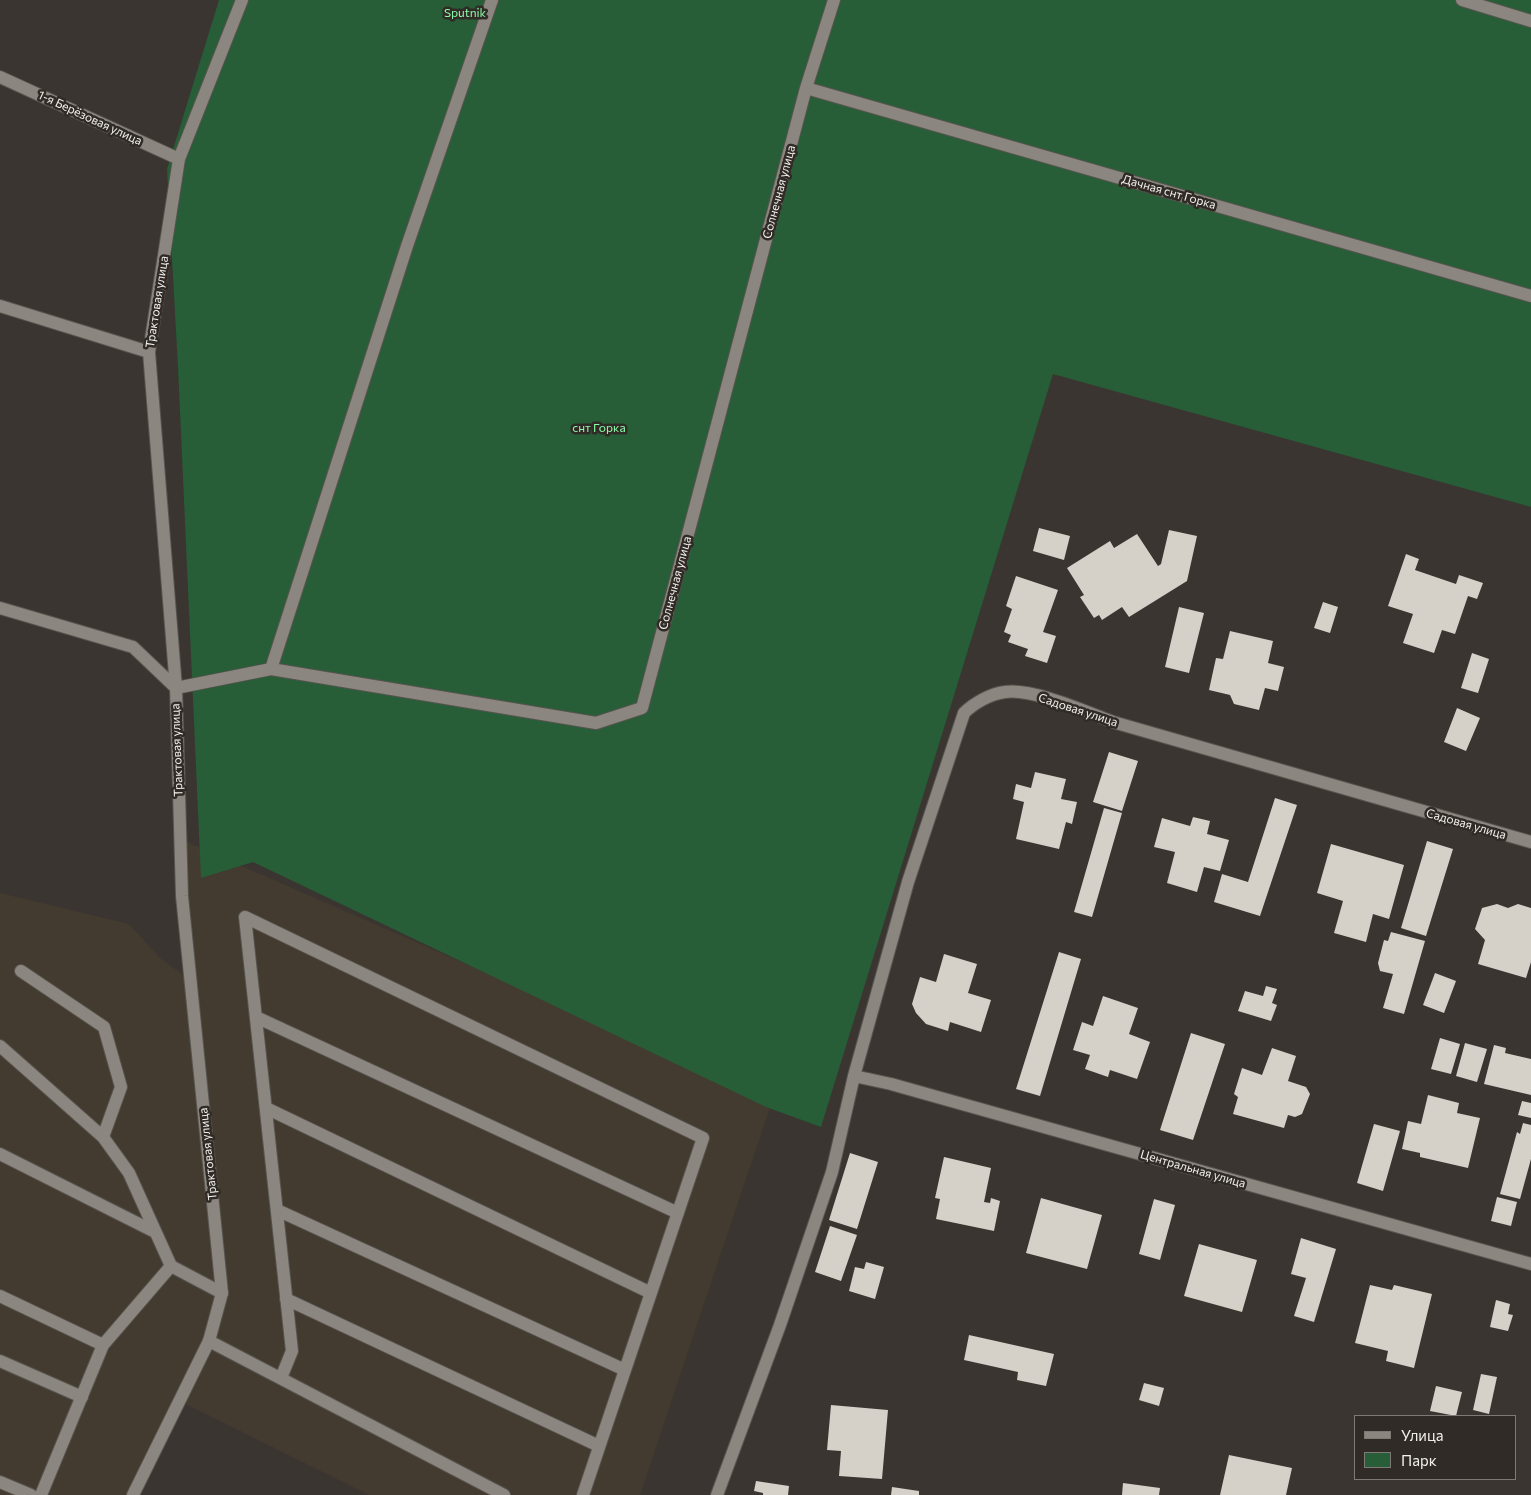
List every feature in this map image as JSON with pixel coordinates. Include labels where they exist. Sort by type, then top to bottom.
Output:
[{"type":"street","name":"Трактовая улица","points":[[133,1495],[209,1341],[222,1293],[182,896],[176,688],[149,352],[179,159],[242,0]]},
{"type":"street","points":[[271,669],[407,246],[492,0]]},
{"type":"street","name":"Солнечная улица","points":[[176,688],[271,669],[596,724],[642,708],[806,88],[834,0]]},
{"type":"street","points":[[1462,0],[1531,21]]},
{"type":"street","name":"1-я Берёзовая улица","points":[[0,77],[179,159]]},
{"type":"street","name":"Дачная снт Горка","points":[[806,88],[1531,296]]},
{"type":"street","points":[[0,306],[149,352]]},
{"type":"street","points":[[0,608],[133,647],[176,688]]},
{"type":"street","name":"Садовая улица","points":[[718,1495],[780,1325],[832,1172],[854,1076],[908,882],[964,713],[971,706],[996,694],[1011,692],[1051,699],[1122,724],[1531,842]]},
{"type":"street","points":[[281,1378],[292,1351],[245,917],[703,1138],[583,1495]]},
{"type":"street","points":[[21,971],[104,1027],[121,1087],[103,1136]]},
{"type":"street","points":[[256,1016],[678,1213]]},
{"type":"street","points":[[0,1046],[103,1136],[128,1173],[171,1266],[222,1293]]},
{"type":"street","name":"Центральная улица","points":[[854,1076],[891,1084],[1531,1264]]},
{"type":"street","points":[[266,1108],[651,1293]]},
{"type":"street","points":[[0,1154],[156,1232]]},
{"type":"street","points":[[276,1210],[625,1370]]},
{"type":"street","points":[[41,1495],[103,1344],[171,1266]]},
{"type":"street","points":[[0,1296],[103,1344]]},
{"type":"street","points":[[286,1299],[599,1446]]},
{"type":"street","points":[[209,1341],[504,1495]]},
{"type":"street","points":[[0,1361],[82,1396]]},
{"type":"street","points":[[0,1482],[31,1495]]},
{"type":"shaded area","points":[[180,839],[773,1098],[640,1495],[369,1495],[180,1401],[133,1495],[0,1495],[0,893],[129,924],[160,958],[190,980]]},
{"type":"green space","name":"снт Горка","points":[[219,0],[1531,0],[1531,507],[1053,374],[821,1127],[766,1107],[253,862],[201,878],[178,367],[167,169]]},
{"type":"building","points":[[1039,528],[1070,536],[1064,560],[1033,551]]},
{"type":"building","points":[[1169,530],[1197,536],[1187,581],[1129,617],[1122,607],[1102,620],[1099,615],[1094,618],[1080,597],[1084,595],[1067,568],[1110,541],[1114,548],[1137,534],[1158,566],[1161,564]]},
{"type":"building","points":[[1406,554],[1419,559],[1415,570],[1456,584],[1459,575],[1483,583],[1477,599],[1468,596],[1455,634],[1442,630],[1434,653],[1403,643],[1413,614],[1388,606]]},
{"type":"building","points":[[1016,576],[1058,590],[1043,632],[1056,636],[1047,663],[1025,656],[1028,649],[1008,642],[1011,635],[1004,632],[1012,609],[1006,606]]},
{"type":"building","points":[[1323,602],[1338,607],[1330,633],[1314,628]]},
{"type":"building","points":[[1179,607],[1204,613],[1189,673],[1165,667]]},
{"type":"building","points":[[1230,631],[1273,641],[1268,663],[1284,667],[1278,691],[1265,688],[1259,710],[1234,704],[1230,695],[1209,690],[1216,658],[1223,659]]},
{"type":"building","points":[[1472,653],[1489,659],[1478,693],[1461,688]]},
{"type":"building","points":[[1457,708],[1480,718],[1466,751],[1444,742]]},
{"type":"building","points":[[1109,752],[1138,761],[1122,811],[1093,802]]},
{"type":"building","points":[[1035,772],[1066,779],[1061,799],[1077,802],[1072,824],[1066,822],[1059,849],[1016,839],[1024,802],[1013,799],[1016,784],[1031,788]]},
{"type":"building","points":[[1275,798],[1297,805],[1260,916],[1214,902],[1222,874],[1248,882]]},
{"type":"building","points":[[1104,808],[1122,813],[1092,917],[1074,912]]},
{"type":"building","points":[[1193,817],[1210,821],[1207,834],[1229,840],[1220,871],[1204,867],[1197,892],[1167,883],[1175,852],[1154,847],[1162,818],[1190,826]]},
{"type":"building","points":[[1427,841],[1453,849],[1426,936],[1401,928]]},
{"type":"building","points":[[1331,844],[1404,865],[1389,919],[1373,914],[1366,942],[1334,933],[1343,901],[1317,893]]},
{"type":"building","points":[[1497,904],[1508,908],[1518,904],[1531,908],[1531,962],[1526,978],[1478,964],[1485,940],[1475,929],[1482,908]]},
{"type":"building","points":[[1391,932],[1425,941],[1404,1014],[1383,1008],[1393,974],[1380,971],[1378,963],[1384,940],[1388,941]]},
{"type":"building","points":[[1059,952],[1081,959],[1040,1096],[1016,1089]]},
{"type":"building","points":[[944,954],[977,964],[968,993],[991,1000],[981,1032],[950,1022],[948,1031],[926,1024],[916,1013],[912,1004],[920,977],[936,982]]},
{"type":"building","points":[[1435,973],[1456,981],[1444,1013],[1423,1005]]},
{"type":"building","points":[[1266,986],[1277,989],[1272,1003],[1277,1005],[1271,1021],[1238,1011],[1245,991],[1263,996]]},
{"type":"building","points":[[1103,996],[1138,1008],[1129,1034],[1150,1042],[1137,1079],[1110,1070],[1108,1077],[1085,1069],[1090,1055],[1073,1050],[1082,1022],[1093,1026]]},
{"type":"building","points":[[1191,1033],[1225,1044],[1193,1140],[1160,1130]]},
{"type":"building","points":[[1440,1038],[1460,1044],[1451,1074],[1431,1069]]},
{"type":"building","points":[[1465,1043],[1487,1049],[1477,1082],[1456,1076]]},
{"type":"building","points":[[1494,1045],[1506,1048],[1505,1053],[1531,1059],[1531,1095],[1484,1084]]},
{"type":"building","points":[[1272,1048],[1296,1056],[1288,1081],[1306,1087],[1310,1094],[1302,1114],[1295,1117],[1288,1115],[1284,1128],[1233,1114],[1238,1097],[1234,1094],[1242,1068],[1262,1075]]},
{"type":"building","points":[[1428,1095],[1459,1103],[1457,1113],[1480,1118],[1468,1168],[1420,1157],[1420,1153],[1402,1149],[1408,1121],[1421,1124]]},
{"type":"building","points":[[1522,1101],[1531,1103],[1531,1118],[1518,1115]]},
{"type":"building","points":[[1523,1123],[1531,1125],[1531,1159],[1520,1199],[1500,1194],[1517,1132],[1520,1134]]},
{"type":"building","points":[[1374,1124],[1400,1131],[1383,1191],[1357,1183]]},
{"type":"building","points":[[850,1153],[878,1162],[857,1229],[829,1220]]},
{"type":"building","points":[[944,1157],[991,1168],[984,1202],[990,1203],[991,1198],[1000,1201],[994,1231],[936,1219],[940,1199],[935,1198]]},
{"type":"building","points":[[1497,1197],[1517,1202],[1511,1226],[1491,1221]]},
{"type":"building","points":[[1041,1198],[1102,1215],[1087,1269],[1026,1253]]},
{"type":"building","points":[[1154,1199],[1175,1205],[1160,1260],[1139,1254]]},
{"type":"building","points":[[830,1226],[857,1235],[841,1281],[815,1272]]},
{"type":"building","points":[[1301,1238],[1336,1249],[1314,1322],[1294,1316],[1306,1278],[1291,1274]]},
{"type":"building","points":[[1199,1244],[1257,1260],[1242,1312],[1184,1296]]},
{"type":"building","points":[[866,1262],[884,1267],[875,1299],[849,1291],[855,1267],[864,1269]]},
{"type":"building","points":[[1370,1285],[1392,1290],[1394,1285],[1432,1294],[1414,1368],[1386,1361],[1388,1351],[1355,1343]]},
{"type":"building","points":[[1496,1300],[1510,1304],[1508,1314],[1513,1315],[1508,1331],[1490,1327]]},
{"type":"building","points":[[969,1335],[1054,1354],[1046,1386],[1017,1380],[1018,1372],[964,1360]]},
{"type":"building","points":[[1481,1374],[1497,1377],[1489,1414],[1473,1410]]},
{"type":"building","points":[[1144,1383],[1164,1388],[1159,1406],[1139,1400]]},
{"type":"building","points":[[1436,1386],[1462,1392],[1456,1415],[1430,1411]]},
{"type":"building","points":[[831,1405],[888,1410],[882,1479],[839,1476],[841,1451],[827,1450]]},
{"type":"building","points":[[1229,1455],[1292,1468],[1286,1495],[1220,1495]]},
{"type":"building","points":[[756,1481],[789,1486],[788,1495],[763,1495],[763,1493],[754,1491]]},
{"type":"building","points":[[1123,1483],[1160,1488],[1159,1495],[1122,1495]]},
{"type":"building","points":[[892,1487],[919,1491],[919,1495],[891,1495]]},
{"type":"park label","name":"Sputnik","points":[[465,13]]}]
